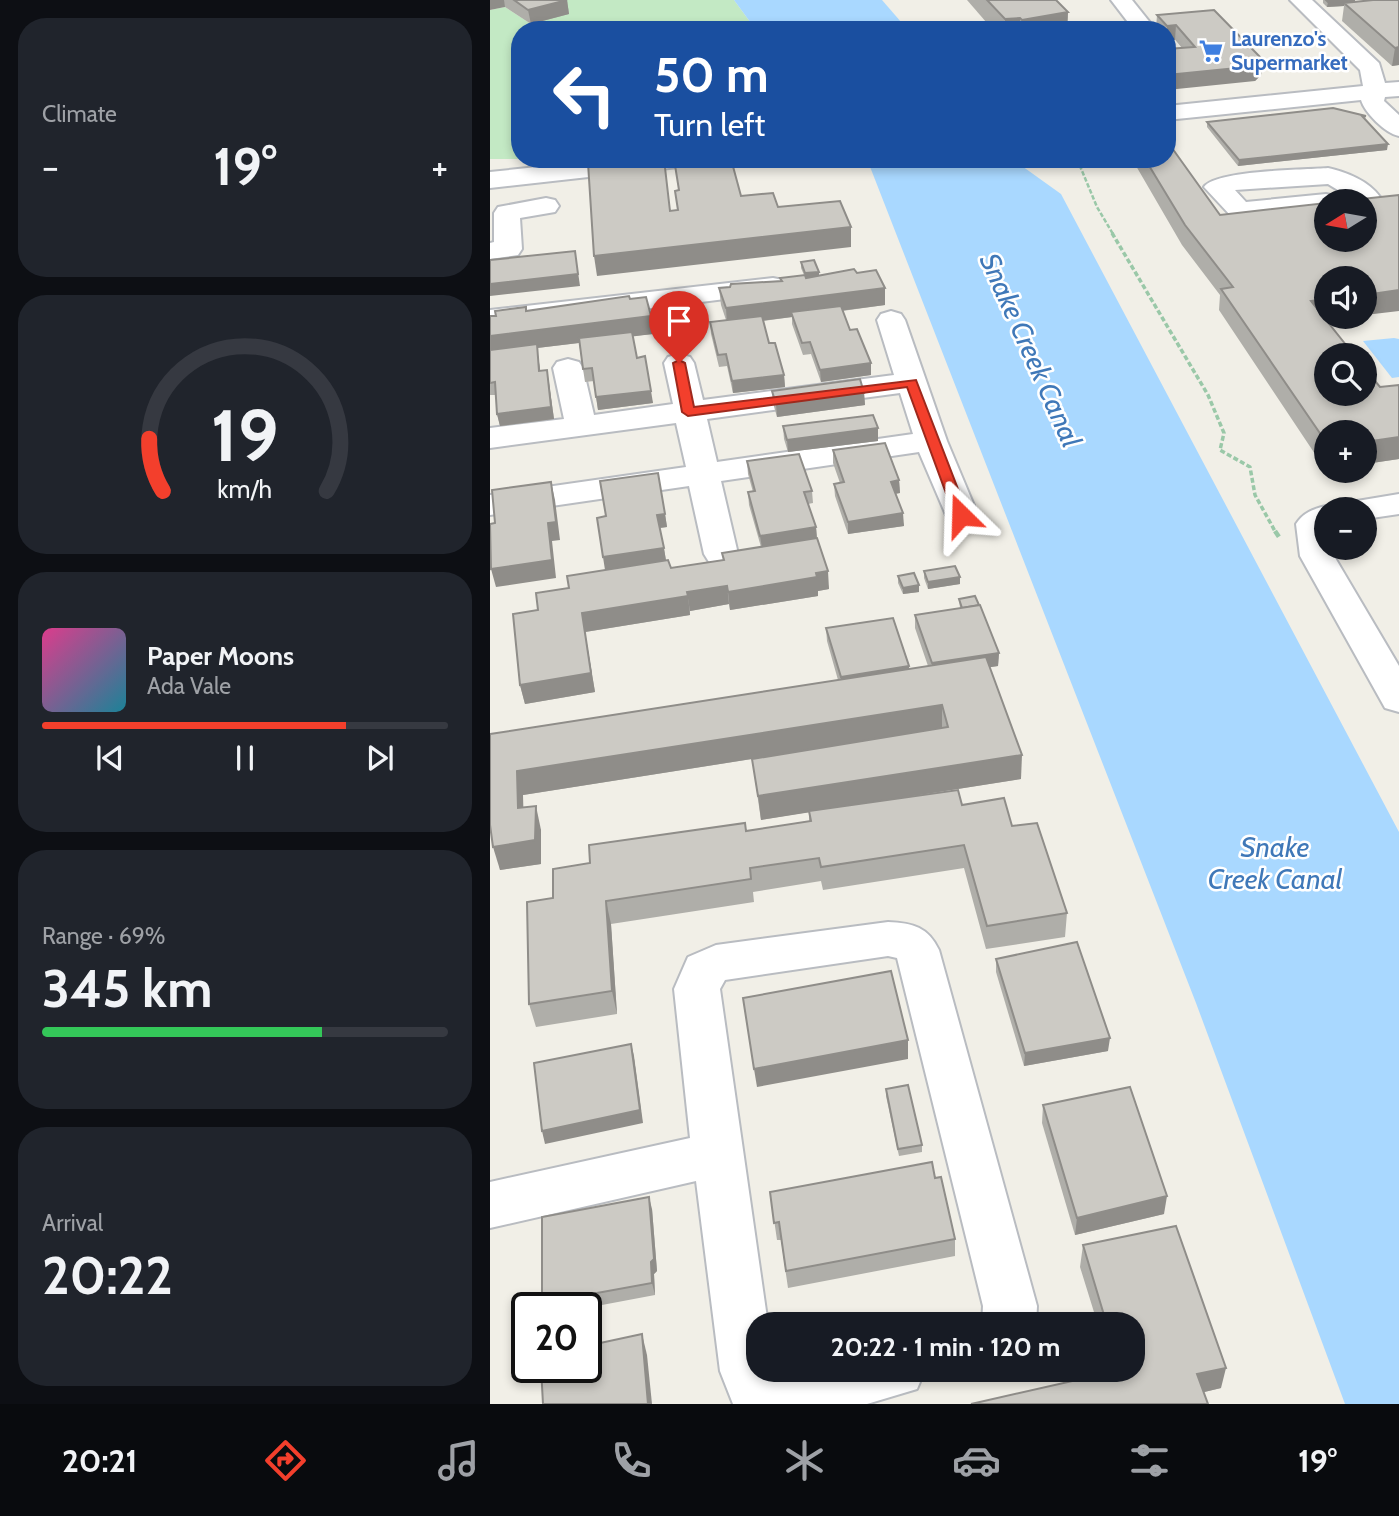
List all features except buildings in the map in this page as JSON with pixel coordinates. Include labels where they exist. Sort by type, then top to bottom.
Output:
[{"type":"street","points":[[1121,0],[1138,21]]},
{"type":"street","points":[[1300,0],[1371,68],[1399,107]]},
{"type":"street","points":[[1176,112],[1387,90]]},
{"type":"street","points":[[1387,90],[1373,102],[1399,129]]},
{"type":"street","points":[[490,165],[511,166]]},
{"type":"street","points":[[490,180],[605,168]]},
{"type":"street","points":[[1328,177],[1337,178],[1378,196],[1329,202],[1240,210],[1217,187],[1225,183],[1328,177]]},
{"type":"street","points":[[490,251],[508,249],[507,212],[546,206]]},
{"type":"street","points":[[490,319],[784,285]]},
{"type":"street","points":[[891,320],[931,441],[961,515]]},
{"type":"street","points":[[679,363],[721,554]]},
{"type":"street","points":[[568,368],[581,426]]},
{"type":"street","points":[[490,438],[912,382]]},
{"type":"street","points":[[490,505],[931,441]]},
{"type":"street","points":[[1377,507],[1399,504]]},
{"type":"street","points":[[1319,560],[1399,699]]},
{"type":"street","points":[[746,1357],[697,989],[704,970],[716,963],[888,939],[906,940],[917,950],[1010,1312]]},
{"type":"street","points":[[490,1205],[717,1154]]},
{"type":"street","points":[[752,1382],[755,1391],[774,1398],[844,1382]]},
{"type":"path","points":[[1081,168],[1097,207],[1208,395],[1224,433],[1220,450],[1250,467],[1250,485],[1259,506],[1282,542]]},
{"type":"green space","points":[[551,0],[734,0],[749,21],[534,21]]},
{"type":"green space","points":[[505,7],[526,21],[511,21],[511,159],[490,159],[490,10]]},
{"type":"water","points":[[734,0],[882,0],[900,21],[749,21]]},
{"type":"water","name":"Snake Creek Canal","points":[[871,168],[1025,168],[1061,194],[1399,832],[1399,1404],[1345,1404],[1196,1003]]},
{"type":"water","points":[[1399,339],[1399,377],[1392,378],[1377,359],[1377,343],[1363,341]]},
{"type":"place","name":"Laurenzo's Supermarket","points":[[1211,51]]},
{"type":"route","points":[[679,363],[688,412],[912,382],[931,441],[961,515]]}]
